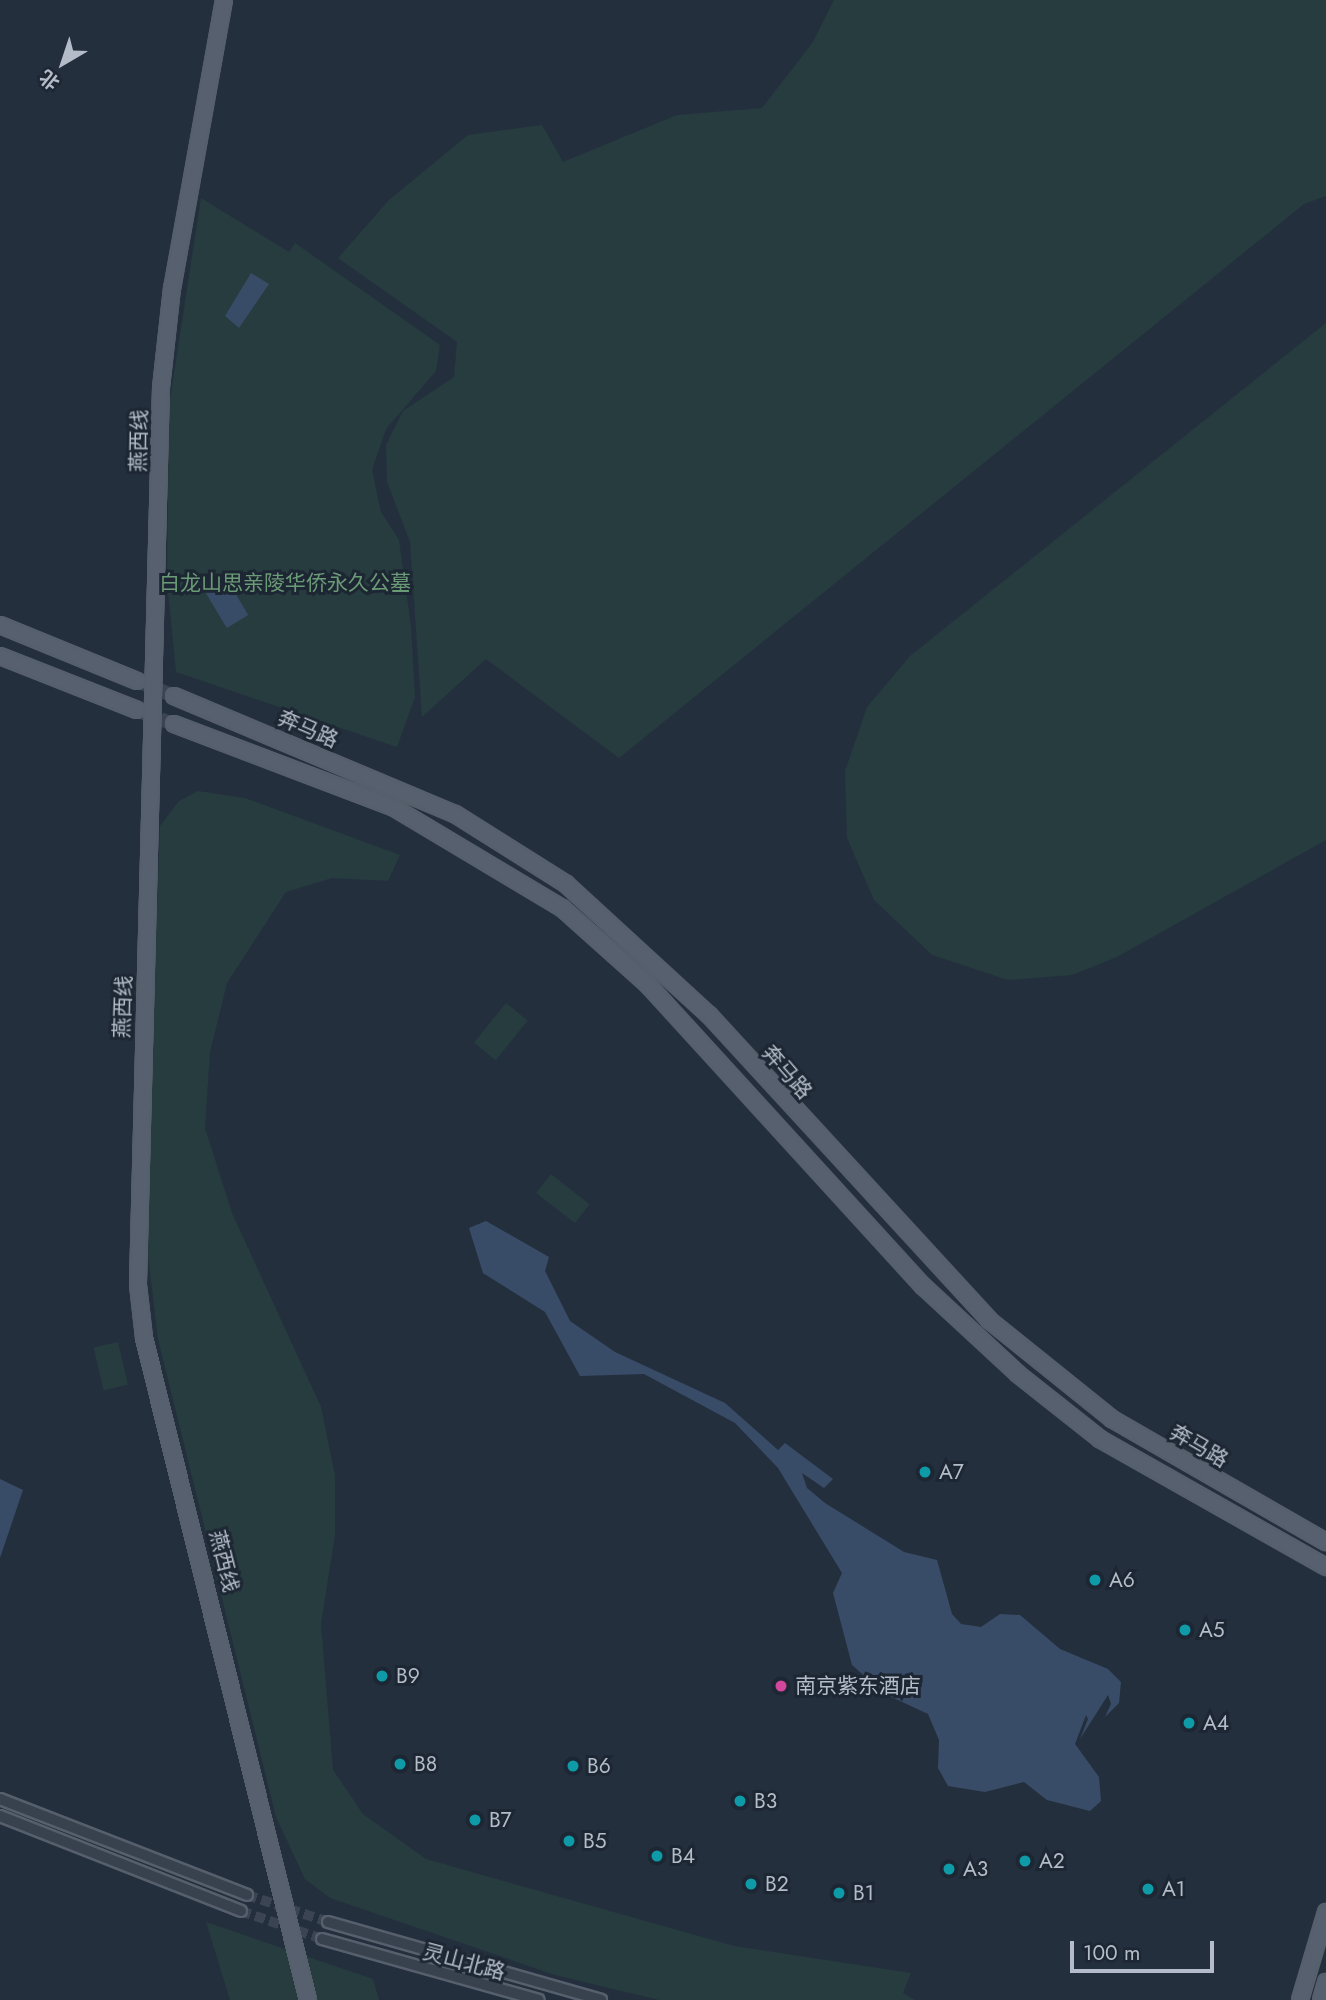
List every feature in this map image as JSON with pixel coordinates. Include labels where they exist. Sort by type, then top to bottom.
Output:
[{"type":"main road","name":"燕西线","points":[[224,0],[162,376],[138,1285],[153,1375],[308,2000]]},
{"type":"main road","points":[[0,625],[137,681]]},
{"type":"main road","points":[[0,656],[136,710]]},
{"type":"main road","name":"奔马路","points":[[174,696],[455,814],[566,884],[709,1015],[989,1320],[1112,1419],[1326,1542]]},
{"type":"main road","name":"奔马路","points":[[174,724],[393,807],[562,908],[648,985],[923,1286],[1018,1374],[1100,1438],[1326,1566]]},
{"type":"main road","points":[[1300,2000],[1326,1912]]},
{"type":"main road","points":[[1321,2000],[1326,1982]]},
{"type":"street","points":[[0,1799],[247,1895]]},
{"type":"street","points":[[0,1816],[241,1911]]},
{"type":"street","name":"灵山北路","points":[[328,1922],[601,2000]]},
{"type":"street","name":"灵山北路","points":[[322,1939],[540,2000]]},
{"type":"green space","points":[[834,0],[1326,0],[1326,196],[1304,204],[619,758],[486,659],[422,717],[410,542],[387,482],[386,445],[403,411],[454,377],[457,342],[338,258],[389,200],[468,135],[542,125],[563,162],[677,115],[762,108],[813,42]]},
{"type":"green space","name":"白龙山思亲陵华侨永久公墓","points":[[201,198],[289,252],[295,243],[440,345],[436,371],[386,429],[372,470],[381,512],[399,540],[411,626],[415,697],[397,747],[176,672],[167,582],[169,406]]},
{"type":"green space","points":[[1326,323],[1326,840],[1117,957],[1072,975],[1008,980],[932,955],[874,900],[847,838],[845,771],[867,707],[910,656]]},
{"type":"green space","points":[[198,791],[245,798],[400,855],[388,881],[332,878],[286,892],[227,983],[210,1052],[205,1128],[232,1213],[321,1407],[335,1475],[335,1535],[321,1624],[333,1770],[363,1814],[426,1859],[734,1946],[911,1973],[903,1993],[915,2000],[659,2000],[555,1975],[330,1898],[305,1879],[276,1817],[158,1339],[145,1231],[160,826],[179,801]]},
{"type":"green space","points":[[506,1003],[528,1021],[496,1060],[474,1043]]},
{"type":"green space","points":[[551,1174],[590,1204],[575,1223],[536,1193]]},
{"type":"green space","points":[[118,1342],[128,1385],[104,1390],[94,1348]]},
{"type":"green space","points":[[206,1922],[373,1979],[379,2000],[230,2000]]},
{"type":"water","points":[[251,273],[269,284],[239,328],[225,316]]},
{"type":"water","points":[[223,573],[248,615],[227,628],[202,586]]},
{"type":"water","points":[[486,1221],[549,1257],[545,1271],[570,1321],[615,1352],[725,1403],[778,1450],[785,1443],[833,1479],[824,1488],[802,1473],[807,1488],[825,1503],[904,1552],[937,1560],[952,1614],[961,1624],[981,1627],[1000,1614],[1020,1615],[1060,1649],[1108,1669],[1121,1682],[1119,1703],[1105,1717],[1111,1704],[1108,1695],[1080,1739],[1088,1719],[1086,1715],[1075,1744],[1099,1777],[1101,1801],[1090,1811],[1047,1800],[1024,1782],[985,1792],[948,1786],[938,1768],[939,1740],[928,1714],[885,1694],[852,1665],[833,1593],[842,1573],[778,1468],[735,1423],[644,1374],[580,1376],[545,1312],[483,1273],[469,1228]]},
{"type":"water","points":[[0,1479],[23,1490],[0,1558]]},
{"type":"tunnel","points":[[137,681],[174,696]]},
{"type":"tunnel","points":[[141,712],[174,724]]},
{"type":"tunnel","points":[[247,1895],[328,1922]]},
{"type":"tunnel","points":[[241,1911],[322,1939]]},
{"type":"place","name":"A7","points":[[925,1472]]},
{"type":"place","name":"A6","points":[[1095,1580]]},
{"type":"place","name":"A5","points":[[1185,1630]]},
{"type":"place","name":"B9","points":[[382,1676]]},
{"type":"place","name":"南京紫东酒店","points":[[781,1686]]},
{"type":"place","name":"A4","points":[[1189,1723]]},
{"type":"place","name":"B8","points":[[400,1764]]},
{"type":"place","name":"B6","points":[[573,1766]]},
{"type":"place","name":"B3","points":[[740,1801]]},
{"type":"place","name":"B7","points":[[475,1820]]},
{"type":"place","name":"B5","points":[[569,1841]]},
{"type":"place","name":"B4","points":[[657,1856]]},
{"type":"place","name":"A2","points":[[1025,1861]]},
{"type":"place","name":"A3","points":[[949,1869]]},
{"type":"place","name":"B2","points":[[751,1884]]},
{"type":"place","name":"A1","points":[[1148,1889]]},
{"type":"place","name":"B1","points":[[839,1893]]}]
